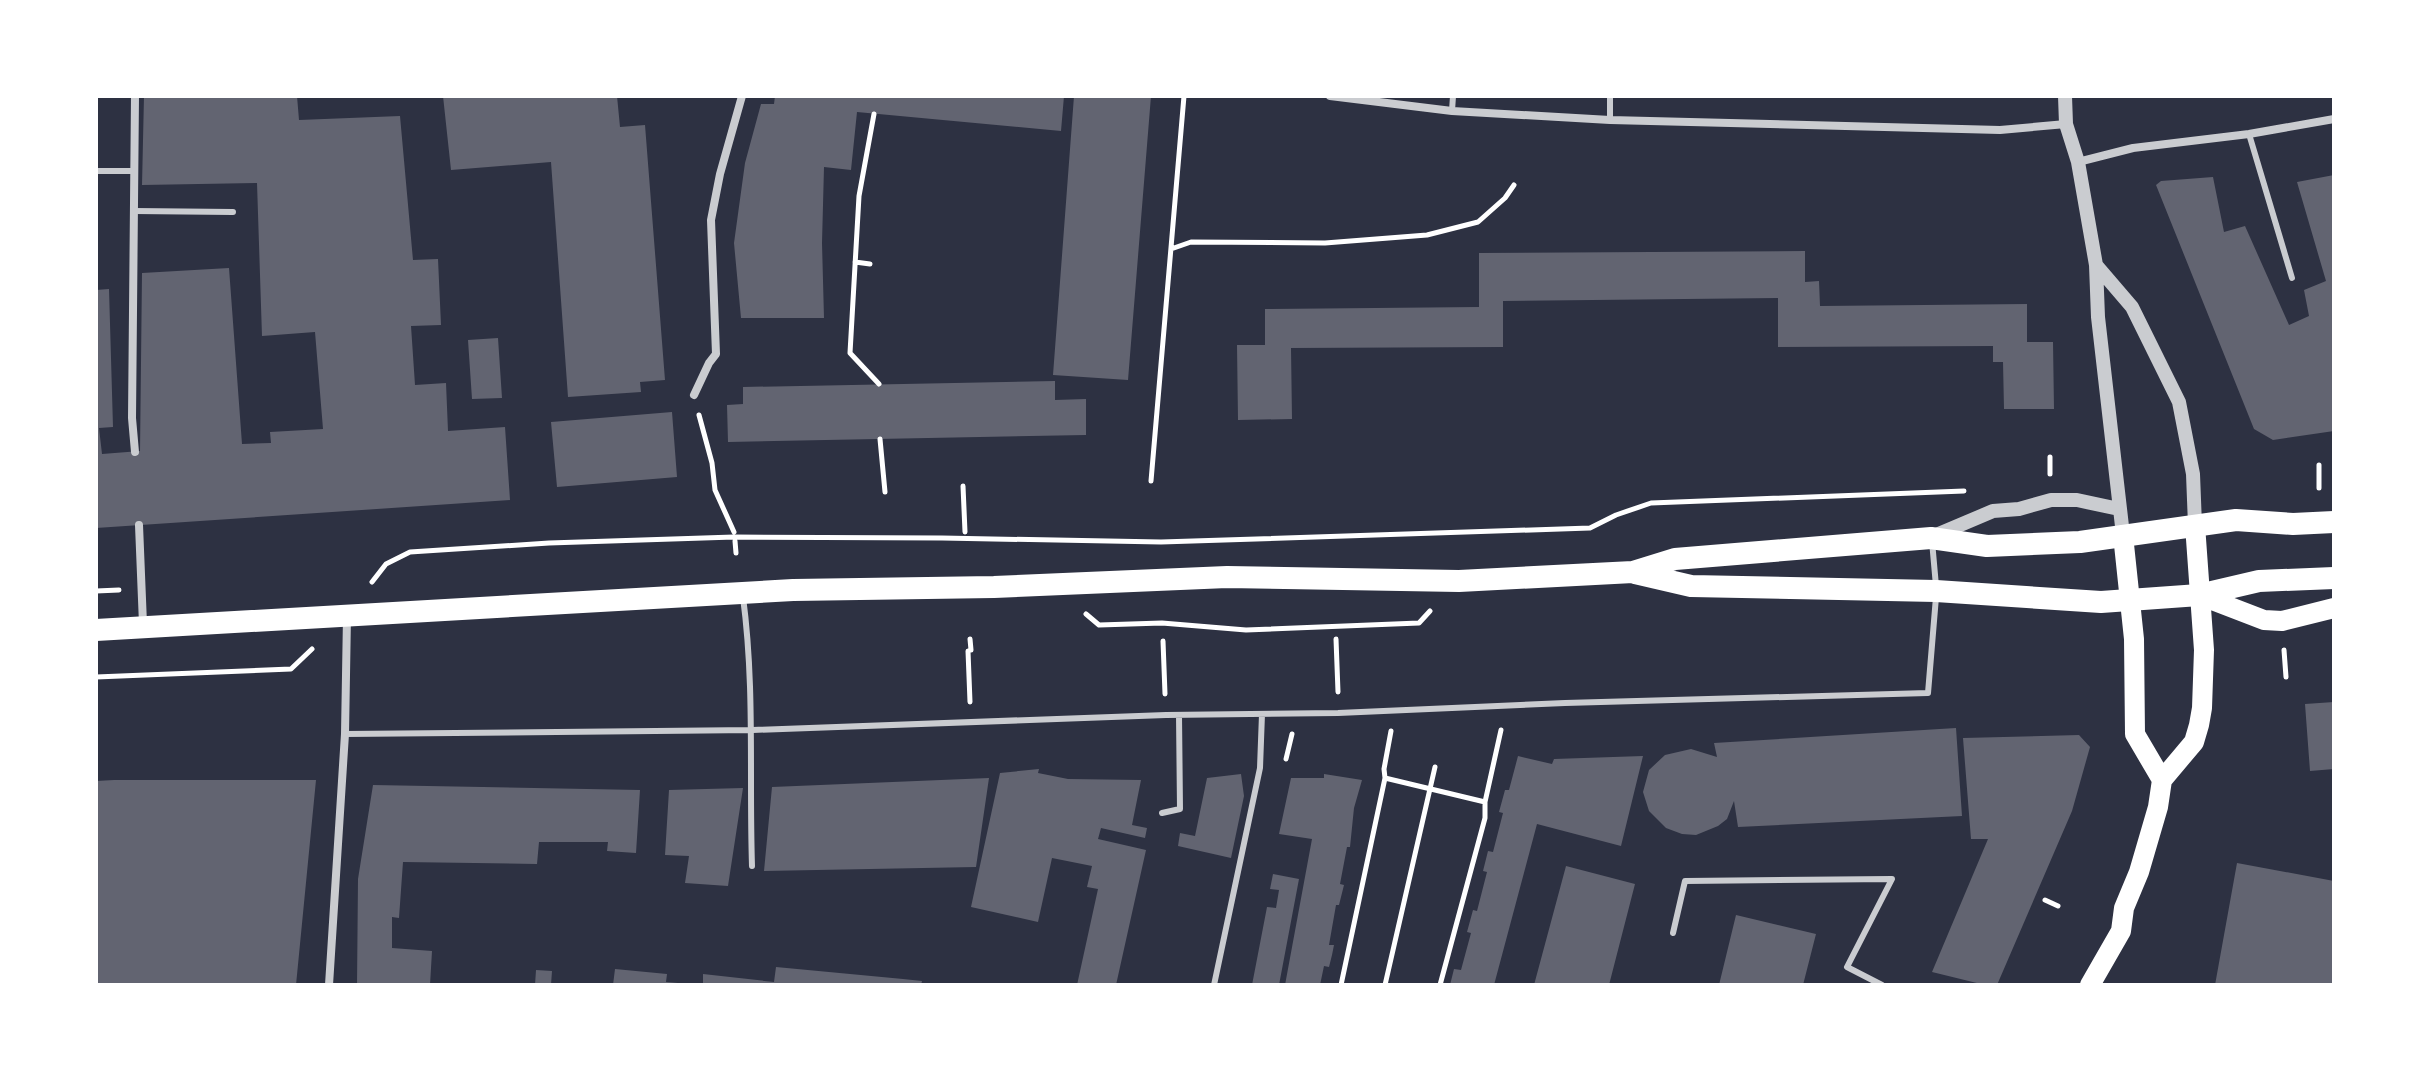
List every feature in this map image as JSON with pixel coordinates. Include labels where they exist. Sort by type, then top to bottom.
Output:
[{"type":"highway","points":[[96,630],[743,593],[1227,577],[1459,581],[1633,572],[1675,559],[1931,538],[1987,546],[2080,542],[2236,520],[2293,524],[2334,522]]},
{"type":"highway","points":[[1633,572],[1691,586],[1936,591],[2101,602],[2199,595],[2259,581],[2334,578]]},
{"type":"main road","points":[[2090,985],[2121,931],[2124,908],[2143,860],[2158,807],[2162,780],[2194,742],[2202,708],[2204,650],[2195,525]]},
{"type":"main road","points":[[2123,535],[2137,680],[2135,734],[2162,780]]},
{"type":"main road","points":[[2199,595],[2264,620],[2282,621],[2334,608]]},
{"type":"street","points":[[135,96],[132,418],[135,452]]},
{"type":"street","points":[[694,395],[716,354],[711,220],[742,96]]},
{"type":"street","points":[[1330,96],[1452,111],[1610,120],[2000,130],[2066,124]]},
{"type":"street","points":[[2065,96],[2066,124],[2078,162],[2096,265],[2098,317],[2123,535]]},
{"type":"street","points":[[2078,162],[2133,148],[2249,134],[2334,119]]},
{"type":"street","points":[[2096,265],[2132,307],[2179,402],[2193,474],[2195,525]]},
{"type":"street","points":[[1931,538],[1993,511],[2019,509],[2051,500],[2077,500],[2119,509]]},
{"type":"street","points":[[139,525],[143,628]]},
{"type":"street","points":[[329,985],[345,734],[347,615]]},
{"type":"lane","points":[[1452,111],[1453,96]]},
{"type":"lane","points":[[1610,96],[1610,120]]},
{"type":"lane","points":[[2249,134],[2292,278]]},
{"type":"lane","points":[[96,171],[134,171]]},
{"type":"lane","points":[[134,211],[233,212]]},
{"type":"lane","points":[[345,734],[753,730],[1928,693],[1936,591],[1931,538]]},
{"type":"lane","points":[[743,593],[749,639],[753,730],[749,788],[752,866]]},
{"type":"lane","points":[[1214,985],[1260,768],[1262,714]]},
{"type":"lane","points":[[1162,813],[1180,809],[1179,715]]},
{"type":"lane","points":[[1673,933],[1685,881],[1892,879],[1847,967],[1882,985]]},
{"type":"path","points":[[1151,481],[1184,96]]},
{"type":"path","points":[[874,114],[859,196],[850,353],[879,384]]},
{"type":"path","points":[[1171,249],[1191,242],[1325,243],[1427,235],[1478,222],[1499,204],[1514,185]]},
{"type":"path","points":[[855,262],[870,264]]},
{"type":"path","points":[[694,395],[712,463],[715,490],[734,532]]},
{"type":"path","points":[[880,439],[885,492]]},
{"type":"path","points":[[2319,465],[2319,488]]},
{"type":"path","points":[[963,486],[965,532]]},
{"type":"path","points":[[347,615],[386,564],[410,552],[734,537],[1161,542],[1590,528],[1651,503],[1977,491]]},
{"type":"path","points":[[735,541],[736,553]]},
{"type":"path","points":[[1051,585],[1099,625],[1162,623],[1246,630],[1419,623],[1459,581]]},
{"type":"path","points":[[970,639],[971,650]]},
{"type":"path","points":[[1336,639],[1338,713]]},
{"type":"path","points":[[1163,641],[1165,695]]},
{"type":"path","points":[[2283,641],[2286,677]]},
{"type":"path","points":[[96,677],[261,672]]},
{"type":"path","points":[[1440,985],[1485,818],[1485,802],[1501,729],[1500,706]]},
{"type":"path","points":[[1341,985],[1385,778],[1391,710]]},
{"type":"path","points":[[1385,985],[1435,767]]},
{"type":"path","points":[[1385,778],[1485,802]]},
{"type":"path","points":[[2045,900],[2058,906]]},
{"type":"building","points":[[144,96],[297,96],[299,120],[400,116],[413,260],[438,259],[441,325],[411,326],[415,385],[446,383],[448,431],[505,427],[510,500],[96,528],[96,290],[109,289],[113,427],[99,428],[102,454],[140,451],[142,273],[229,268],[242,444],[271,443],[270,432],[323,429],[315,332],[262,336],[257,183],[142,185]]},
{"type":"building","points":[[443,96],[617,96],[620,127],[645,125],[665,380],[640,382],[641,392],[568,397],[551,162],[451,170]]},
{"type":"building","points":[[775,96],[1064,96],[1061,131],[857,112],[851,170],[824,167],[824,318],[741,318],[734,243],[745,163],[761,104],[774,104]]},
{"type":"building","points":[[1074,96],[1151,96],[1128,380],[1053,375]]},
{"type":"building","points":[[2334,175],[2334,431],[2273,440],[2254,429],[2156,185],[2161,181],[2213,177],[2224,232],[2245,226],[2289,325],[2309,316],[2304,290],[2326,281],[2297,182]]},
{"type":"building","points":[[1805,251],[1805,282],[1819,281],[1820,306],[2027,304],[2027,342],[2053,342],[2054,409],[2004,409],[2003,362],[1993,362],[1993,346],[1778,347],[1778,298],[1503,301],[1503,347],[1291,348],[1292,419],[1238,420],[1237,345],[1265,345],[1265,309],[1479,307],[1479,253]]},
{"type":"building","points":[[498,338],[502,398],[472,399],[468,340]]},
{"type":"building","points":[[1055,381],[1055,400],[1086,399],[1086,435],[728,442],[727,405],[743,404],[743,387]]},
{"type":"building","points":[[672,412],[677,477],[557,487],[551,422]]},
{"type":"building","points":[[2334,702],[2334,769],[2310,771],[2305,704]]},
{"type":"building","points":[[1956,728],[1962,816],[1738,827],[1734,801],[1727,819],[1718,826],[1696,835],[1682,834],[1666,828],[1649,811],[1643,792],[1649,770],[1665,755],[1691,749],[1717,757],[1714,743]]},
{"type":"building","points":[[2079,735],[2090,747],[2072,811],[1997,985],[1932,972],[1988,839],[1971,839],[1963,738]]},
{"type":"building","points":[[1518,756],[1552,764],[1554,759],[1643,756],[1621,846],[1537,824],[1494,985],[1450,985],[1454,969],[1461,970],[1471,933],[1467,932],[1473,910],[1477,911],[1487,872],[1483,871],[1488,851],[1493,852],[1503,813],[1499,812],[1505,790],[1509,790]]},
{"type":"building","points":[[1039,769],[1038,773],[1068,779],[1141,780],[1132,825],[1147,828],[1145,838],[1101,828],[1098,839],[1146,850],[1116,985],[1077,985],[1098,889],[1087,887],[1092,866],[1052,858],[1038,922],[971,907],[1000,773]]},
{"type":"building","points":[[1241,774],[1244,796],[1231,858],[1178,846],[1180,833],[1195,836],[1207,778]]},
{"type":"building","points":[[1324,774],[1362,780],[1340,884],[1344,885],[1339,905],[1336,905],[1329,945],[1334,945],[1329,967],[1324,966],[1320,985],[1285,985],[1312,839],[1279,834],[1291,778],[1324,778]]},
{"type":"building","points":[[989,778],[976,867],[764,871],[772,787]]},
{"type":"building","points":[[316,780],[296,985],[96,985],[96,781]]},
{"type":"building","points":[[373,785],[640,790],[636,853],[607,851],[608,842],[539,842],[537,864],[403,862],[399,918],[392,917],[392,948],[432,951],[430,985],[357,985],[358,879]]},
{"type":"building","points":[[743,788],[728,886],[685,883],[689,856],[665,855],[669,790]]},
{"type":"building","points":[[2237,863],[2334,881],[2334,985],[2215,985]]},
{"type":"building","points":[[1566,866],[1635,884],[1609,985],[1534,985]]},
{"type":"building","points":[[1273,874],[1299,879],[1279,985],[1252,985],[1267,907],[1276,908],[1279,890],[1270,889]]},
{"type":"building","points":[[1736,915],[1816,934],[1803,985],[1719,985]]},
{"type":"building","points":[[776,967],[922,981],[921,985],[703,985],[703,974],[774,982]]},
{"type":"building","points":[[615,969],[667,974],[666,982],[678,985],[613,985]]},
{"type":"building","points":[[536,970],[552,971],[551,985],[535,985]]}]
